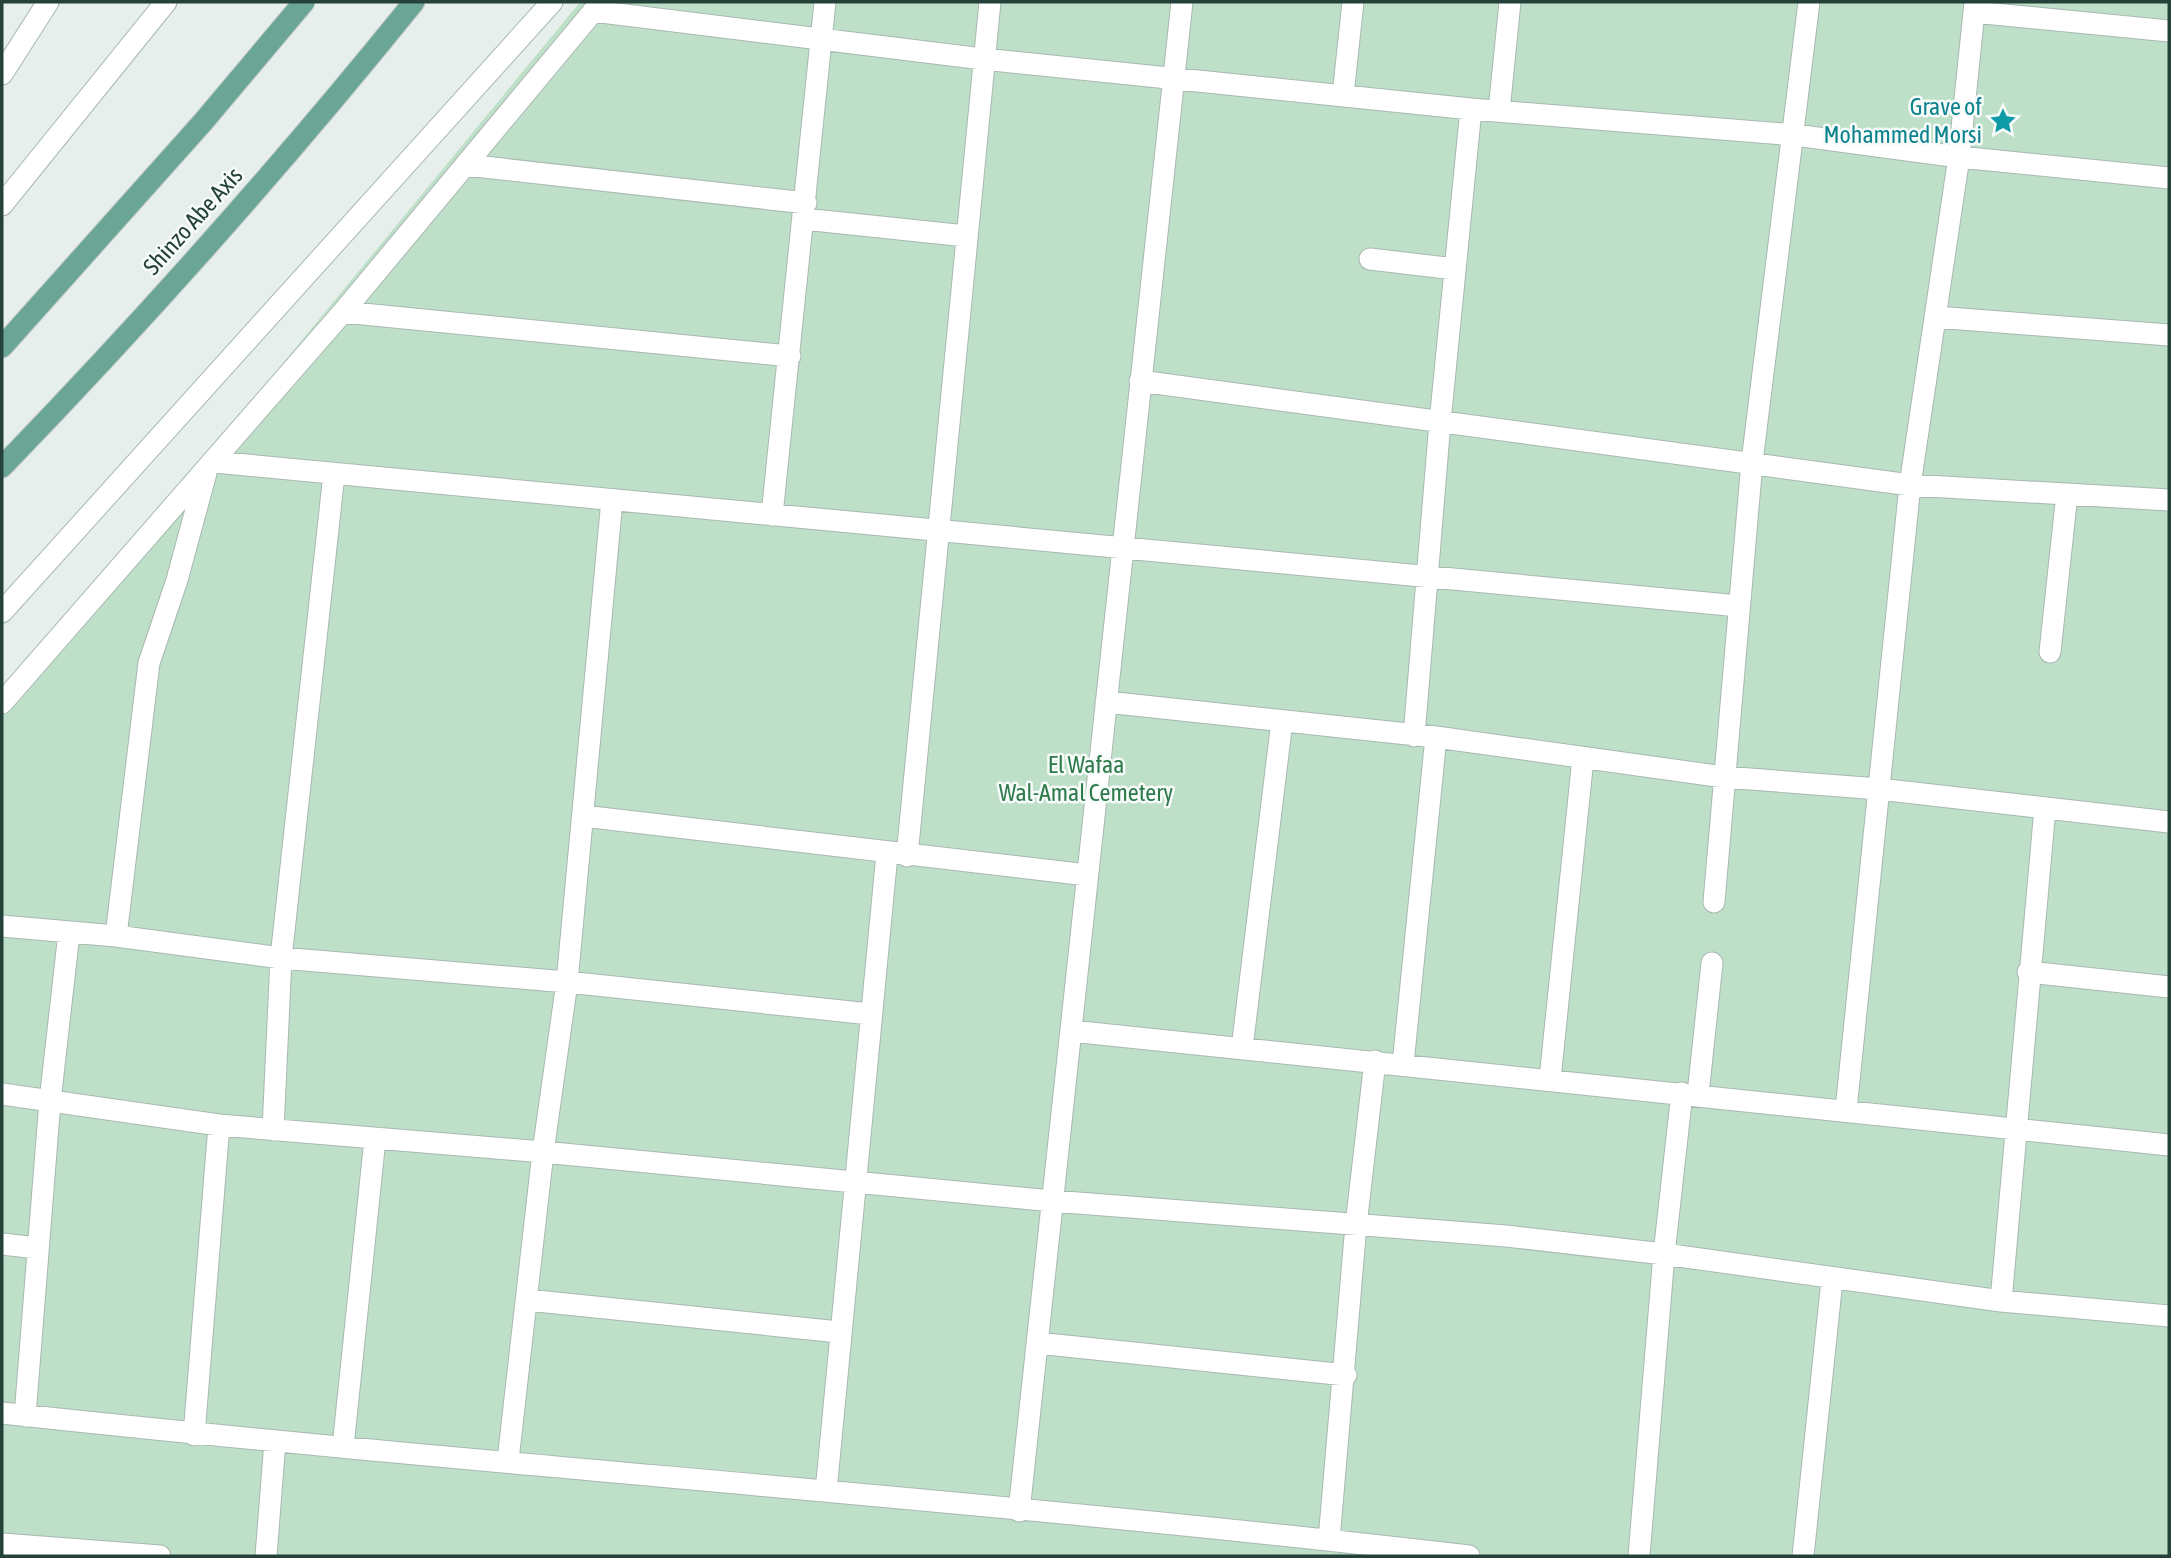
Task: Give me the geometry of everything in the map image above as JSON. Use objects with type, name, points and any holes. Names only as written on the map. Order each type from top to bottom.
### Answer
[{"type":"main road","points":[[2,348],[203,122],[304,2]]},
{"type":"main road","name":"Shinzo Abe Axis","points":[[2,467],[255,192],[414,2]]},
{"type":"street","points":[[2,75],[48,2]]},
{"type":"street","points":[[2,205],[166,2]]},
{"type":"street","points":[[2,612],[552,2]]},
{"type":"street","points":[[772,515],[825,2]]},
{"type":"street","points":[[826,1491],[870,1014],[897,855],[936,531],[990,2]]},
{"type":"street","points":[[1019,1511],[1182,2]]},
{"type":"street","points":[[1343,95],[1353,2]]},
{"type":"street","points":[[1499,111],[1510,2]]},
{"type":"street","points":[[1714,902],[1752,462],[1795,135],[1809,2]]},
{"type":"street","points":[[2,703],[343,313],[597,6],[823,41],[983,59],[1471,109],[1795,135],[1959,157],[2169,178]]},
{"type":"street","points":[[1846,1110],[1910,485],[1959,157],[1974,7],[2169,31]]},
{"type":"street","points":[[1414,736],[1440,422],[1471,109]]},
{"type":"street","points":[[466,165],[805,211],[966,236]]},
{"type":"street","points":[[1370,259],[1455,268]]},
{"type":"street","points":[[343,313],[790,356]]},
{"type":"street","points":[[1935,317],[2169,335]]},
{"type":"street","points":[[1140,382],[1910,485],[2169,500]]},
{"type":"street","points":[[210,467],[334,474],[1739,606]]},
{"type":"street","points":[[116,936],[149,663],[210,467]]},
{"type":"street","points":[[273,1130],[281,958],[334,474]]},
{"type":"street","points":[[2050,652],[2067,494]]},
{"type":"street","points":[[508,1460],[543,1152],[567,982],[612,500]]},
{"type":"street","points":[[1106,702],[1436,737],[1724,777],[1879,789],[2169,822]]},
{"type":"street","points":[[1242,1048],[1282,721]]},
{"type":"street","points":[[1403,1064],[1436,737]]},
{"type":"street","points":[[1550,1079],[1583,758]]},
{"type":"street","points":[[2001,1301],[2014,1128],[2045,808]]},
{"type":"street","points":[[583,816],[897,855],[1087,875]]},
{"type":"street","points":[[2,926],[116,936],[281,958],[567,982],[870,1014]]},
{"type":"street","points":[[24,1416],[50,1101],[69,933]]},
{"type":"street","points":[[1639,1556],[1664,1254],[1712,963]]},
{"type":"street","points":[[2028,972],[2169,986]]},
{"type":"street","points":[[1071,1031],[1690,1093],[2169,1145]]},
{"type":"street","points":[[1329,1540],[1346,1375],[1356,1225],[1375,1061]]},
{"type":"street","points":[[2,1094],[219,1125],[543,1152],[1052,1201],[1506,1236],[1664,1254],[1832,1280],[2001,1301],[2169,1316]]},
{"type":"street","points":[[194,1435],[219,1125]]},
{"type":"street","points":[[343,1447],[375,1139]]},
{"type":"street","points":[[2,1244],[37,1248]]},
{"type":"street","points":[[1803,1556],[1832,1280]]},
{"type":"street","points":[[527,1300],[839,1332]]},
{"type":"street","points":[[1037,1343],[1346,1375]]},
{"type":"street","points":[[2,1413],[194,1435],[508,1460],[826,1491],[1019,1511],[1301,1546],[1329,1540],[1469,1556]]},
{"type":"street","points":[[266,1556],[275,1441]]},
{"type":"street","points":[[2,1545],[160,1556]]},
{"type":"green space","name":"El Wafaa Wal-Amal Cemetery","points":[[580,2],[2169,2],[2169,1556],[2,1556],[2,705]]},
{"type":"place","name":"Grave of Mohammed Morsi","points":[[2003,121]]}]
